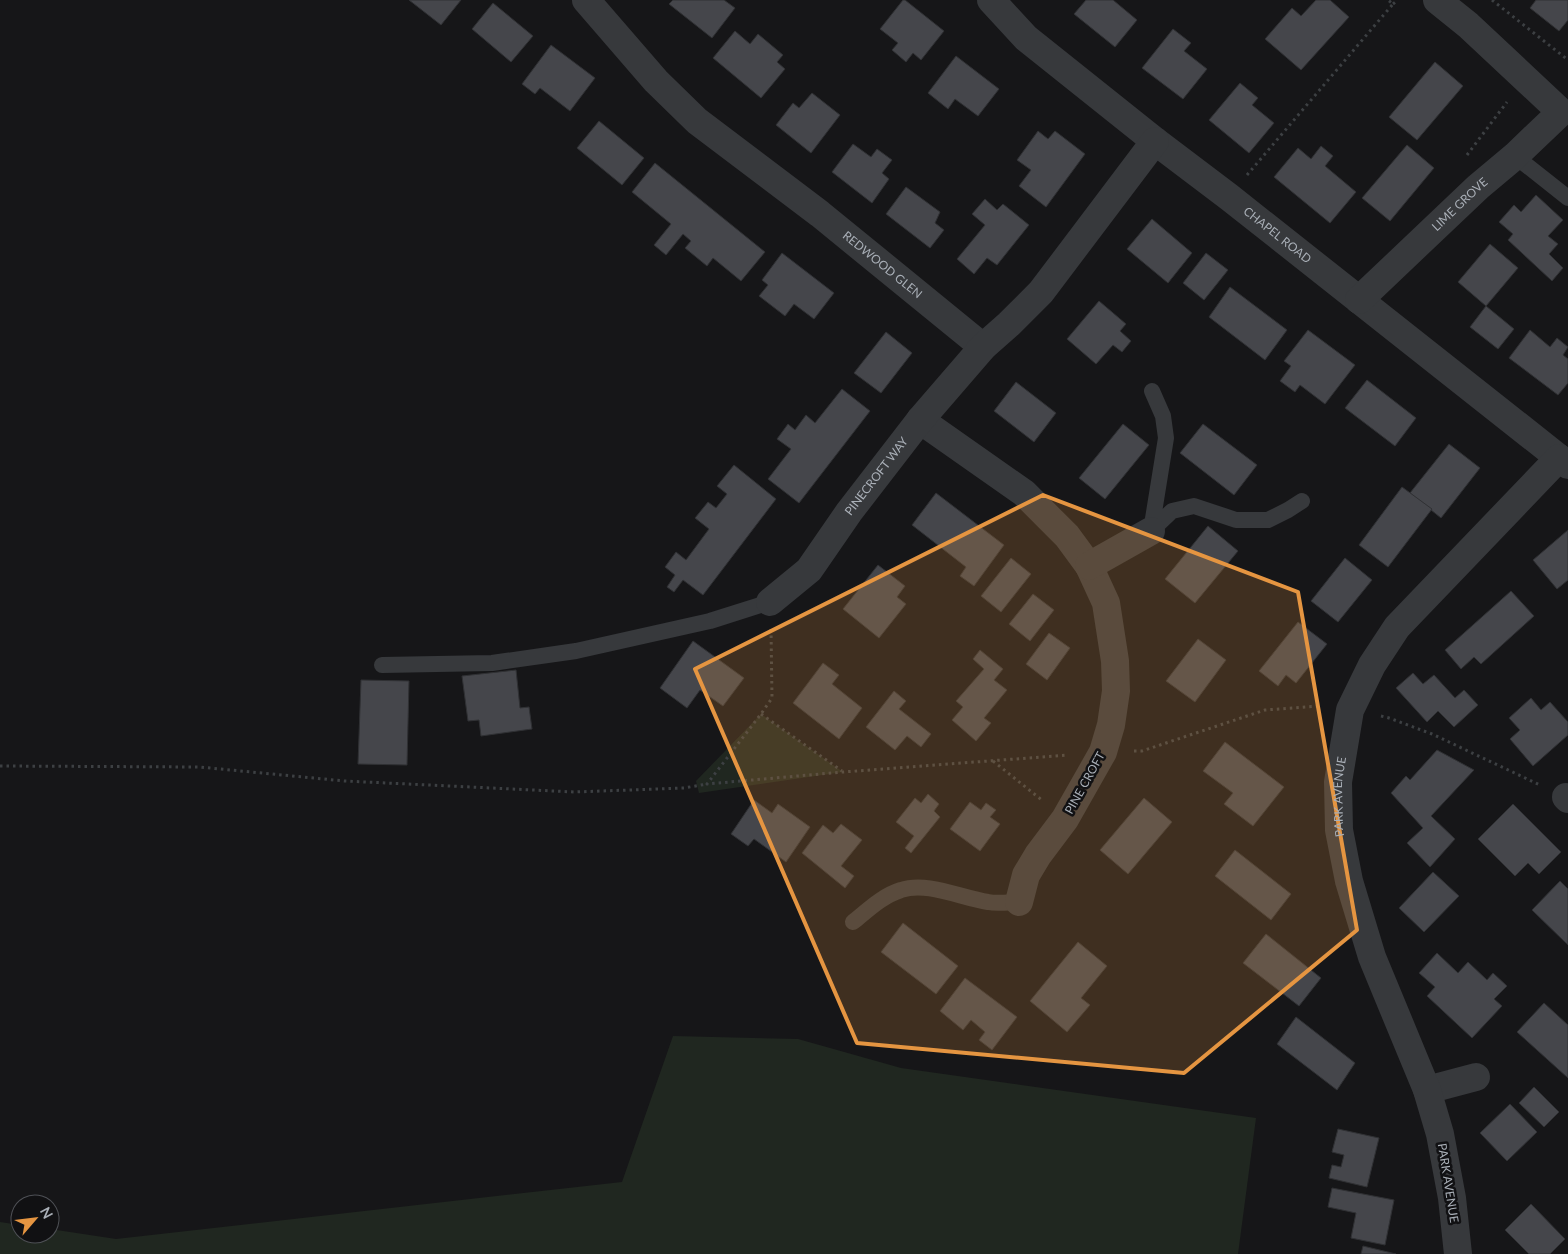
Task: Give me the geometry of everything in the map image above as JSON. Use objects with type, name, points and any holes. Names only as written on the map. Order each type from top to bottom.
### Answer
[{"type":"street","name":"CHAPEL ROAD","points":[[991,0],[1026,38],[1563,462]]},
{"type":"street","name":"LIME GROVE","points":[[1360,300],[1478,186],[1515,156],[1565,109],[1437,0]]},
{"type":"street","name":"REDWOOD GLEN","points":[[591,2],[656,81],[698,121],[820,214],[983,347]]},
{"type":"street","points":[[983,347],[1041,292],[1155,141]]},
{"type":"street","name":"PINECROFT WAY","points":[[770,602],[809,570],[849,512],[920,420],[983,347]]},
{"type":"street","name":"PINE CROFT","points":[[920,420],[1024,493],[1067,536],[1089,566],[1106,603],[1116,661],[1116,692],[1112,725],[1103,752],[1065,819],[1038,855],[1026,875],[1019,902]]},
{"type":"street","name":"PARK AVENUE","points":[[1458,1254],[1452,1198],[1440,1134],[1427,1090],[1372,957],[1349,881],[1339,830],[1338,782],[1350,710],[1372,665],[1397,627],[1563,462]]},
{"type":"street","points":[[1089,566],[1150,531]]},
{"type":"street","points":[[1427,1090],[1476,1077]]},
{"type":"lane","points":[[1515,156],[1568,198]]},
{"type":"lane","points":[[1150,531],[1166,438],[1163,416],[1152,391]]},
{"type":"lane","points":[[1150,531],[1172,511],[1194,506],[1236,520],[1268,520],[1302,501]]},
{"type":"lane","points":[[382,665],[492,663],[576,651],[710,621],[770,602]]},
{"type":"lane","points":[[853,922],[882,899],[901,890],[916,887],[930,888],[990,903],[1019,902]]},
{"type":"path","points":[[1388,0],[1393,4]]},
{"type":"path","points":[[1229,197],[1398,0]]},
{"type":"path","points":[[1492,0],[1568,60]]},
{"type":"path","points":[[770,602],[772,698],[761,714],[843,772]]},
{"type":"path","points":[[993,760],[1065,819]]},
{"type":"path","points":[[0,766],[198,767],[346,781],[574,792],[684,788],[707,784]]},
{"type":"highlighted area","points":[[1043,495],[1298,592],[1357,930],[1184,1073],[857,1043],[695,669]]},
{"type":"shaded area","points":[[761,714],[843,772],[699,793],[696,781]]},
{"type":"shaded area","points":[[673,1036],[798,1039],[901,1068],[1256,1118],[1238,1254],[0,1254],[0,1222],[10,1224],[10,1244],[60,1244],[60,1231],[116,1239],[622,1182]]},
{"type":"building","points":[[409,0],[461,0],[441,25]]},
{"type":"building","points":[[673,0],[724,0],[735,8],[712,38],[669,4]]},
{"type":"building","points":[[903,0],[944,31],[921,60],[913,53],[906,62],[892,50],[898,43],[880,29]]},
{"type":"building","points":[[1086,0],[1113,0],[1137,20],[1115,47],[1074,14]]},
{"type":"building","points":[[1316,0],[1330,0],[1349,17],[1301,70],[1265,39],[1292,8],[1301,16]]},
{"type":"building","points":[[1536,0],[1568,0],[1568,20],[1559,31],[1530,8]]},
{"type":"building","points":[[493,3],[533,36],[511,62],[472,29]]},
{"type":"building","points":[[1173,29],[1191,43],[1184,51],[1207,69],[1183,99],[1142,68]]},
{"type":"building","points":[[735,31],[750,44],[758,34],[783,55],[777,62],[785,69],[761,98],[713,58]]},
{"type":"building","points":[[551,45],[595,78],[570,111],[540,88],[535,94],[522,84]]},
{"type":"building","points":[[956,56],[999,89],[978,116],[955,99],[948,109],[928,93]]},
{"type":"building","points":[[1435,62],[1463,86],[1417,140],[1389,117]]},
{"type":"building","points":[[1240,83],[1258,98],[1252,105],[1274,123],[1249,153],[1209,120]]},
{"type":"building","points":[[812,93],[840,115],[811,153],[776,125],[793,103],[799,108]]},
{"type":"building","points":[[599,121],[644,158],[622,185],[577,148]]},
{"type":"building","points":[[1038,131],[1048,139],[1055,131],[1085,154],[1046,207],[1019,186],[1031,170],[1017,160]]},
{"type":"building","points":[[853,144],[871,157],[877,149],[892,160],[882,173],[889,179],[872,203],[832,172]]},
{"type":"building","points":[[1407,145],[1434,168],[1390,221],[1362,198]]},
{"type":"building","points":[[1321,146],[1333,156],[1325,166],[1356,192],[1330,223],[1274,177],[1298,148],[1311,159]]},
{"type":"building","points":[[655,163],[765,252],[741,281],[713,258],[707,266],[685,248],[691,241],[683,234],[666,255],[654,245],[671,224],[632,192]]},
{"type":"building","points":[[906,187],[940,212],[935,223],[944,230],[930,248],[886,214]]},
{"type":"building","points":[[1536,195],[1563,220],[1548,236],[1558,244],[1549,254],[1563,268],[1552,281],[1508,240],[1513,234],[1499,222],[1514,205],[1521,212]]},
{"type":"building","points":[[985,199],[997,210],[1003,204],[1029,225],[997,265],[987,258],[974,274],[957,259],[985,225],[972,214]]},
{"type":"building","points":[[1152,219],[1192,253],[1168,283],[1127,249]]},
{"type":"building","points":[[1490,244],[1518,268],[1486,306],[1458,282]]},
{"type":"building","points":[[782,253],[834,293],[814,319],[794,304],[785,316],[759,296],[768,285],[762,280]]},
{"type":"building","points":[[1206,253],[1228,270],[1204,300],[1183,283]]},
{"type":"building","points":[[1230,287],[1287,330],[1265,360],[1209,317]]},
{"type":"building","points":[[1099,301],[1126,324],[1120,331],[1131,341],[1122,352],[1113,345],[1096,364],[1067,339]]},
{"type":"building","points":[[1486,306],[1514,329],[1498,349],[1470,327]]},
{"type":"building","points":[[1308,330],[1355,365],[1325,404],[1300,385],[1295,392],[1280,381],[1291,366],[1284,361]]},
{"type":"building","points":[[1530,330],[1550,347],[1557,338],[1568,347],[1563,355],[1568,359],[1568,383],[1558,395],[1509,358]]},
{"type":"building","points":[[886,332],[912,353],[881,393],[854,373]]},
{"type":"building","points":[[1367,380],[1416,418],[1395,446],[1345,408]]},
{"type":"building","points":[[1016,382],[1056,413],[1034,442],[994,411]]},
{"type":"building","points":[[842,389],[870,411],[799,503],[768,479],[791,449],[777,439],[788,424],[795,430],[806,415],[815,423]]},
{"type":"building","points":[[1123,424],[1149,445],[1105,499],[1079,478]]},
{"type":"building","points":[[1203,424],[1257,465],[1234,495],[1180,453]]},
{"type":"building","points":[[1449,444],[1480,468],[1441,518],[1410,493]]},
{"type":"building","points":[[734,465],[776,499],[703,595],[683,580],[674,592],[667,587],[675,575],[665,567],[676,552],[686,560],[709,529],[695,518],[708,502],[716,508],[727,494],[717,486]]},
{"type":"building","points":[[1402,487],[1432,509],[1388,567],[1359,545]]},
{"type":"building","points":[[936,493],[1004,545],[974,586],[960,576],[966,567],[912,525]]},
{"type":"building","points":[[1208,526],[1238,551],[1195,603],[1165,579]]},
{"type":"building","points":[[1568,530],[1568,580],[1557,589],[1533,560]]},
{"type":"building","points":[[1011,558],[1031,574],[1001,612],[981,596]]},
{"type":"building","points":[[1345,558],[1372,580],[1338,622],[1311,601]]},
{"type":"building","points":[[878,565],[905,586],[897,597],[906,604],[879,638],[843,609]]},
{"type":"building","points":[[1511,591],[1534,616],[1481,664],[1474,657],[1461,669],[1445,650]]},
{"type":"building","points":[[1033,594],[1054,610],[1030,641],[1009,624]]},
{"type":"building","points":[[1298,622],[1327,644],[1296,683],[1286,675],[1278,686],[1259,671]]},
{"type":"building","points":[[1049,633],[1070,648],[1047,680],[1026,664]]},
{"type":"building","points":[[1198,639],[1226,660],[1195,702],[1166,681]]},
{"type":"building","points":[[693,641],[744,678],[723,706],[700,690],[687,708],[660,688]]},
{"type":"building","points":[[980,650],[1003,669],[994,680],[1007,690],[984,718],[991,723],[976,741],[952,720],[963,707],[956,701],[984,669],[973,659]]},
{"type":"building","points":[[823,663],[839,675],[832,684],[862,708],[839,739],[793,703]]},
{"type":"building","points":[[516,670],[520,708],[529,707],[532,729],[481,736],[479,720],[468,721],[462,676]]},
{"type":"building","points":[[1413,673],[1423,684],[1434,675],[1455,698],[1464,690],[1478,705],[1454,727],[1438,711],[1427,722],[1396,688]]},
{"type":"building","points":[[361,680],[409,681],[407,765],[358,764]]},
{"type":"building","points":[[894,691],[906,701],[899,709],[931,734],[921,747],[907,736],[895,750],[866,727]]},
{"type":"building","points":[[1531,698],[1541,710],[1550,702],[1568,722],[1568,735],[1533,766],[1510,739],[1520,730],[1509,718]]},
{"type":"building","points":[[1225,742],[1284,787],[1253,826],[1224,804],[1233,793],[1203,771]]},
{"type":"building","points":[[1437,750],[1474,770],[1431,816],[1455,839],[1430,867],[1407,843],[1423,828],[1391,793],[1406,776],[1410,780]]},
{"type":"building","points":[[928,794],[939,804],[934,811],[940,817],[911,853],[905,848],[914,836],[896,822],[915,798],[921,803]]},
{"type":"building","points":[[1144,798],[1172,822],[1128,874],[1100,850]]},
{"type":"building","points":[[754,800],[772,813],[778,804],[810,827],[786,862],[754,839],[748,846],[731,834]]},
{"type":"building","points":[[970,802],[981,810],[986,803],[996,810],[990,817],[1000,824],[980,851],[950,829]]},
{"type":"building","points":[[1513,804],[1561,852],[1539,874],[1528,863],[1515,876],[1478,839]]},
{"type":"building","points":[[841,824],[862,840],[841,866],[854,876],[845,888],[802,853],[823,825],[833,833]]},
{"type":"building","points":[[1235,850],[1291,894],[1271,920],[1215,876]]},
{"type":"building","points":[[1433,872],[1459,896],[1424,932],[1399,908]]},
{"type":"building","points":[[1560,881],[1568,889],[1568,945],[1532,910]]},
{"type":"building","points":[[903,923],[958,966],[936,994],[881,952]]},
{"type":"building","points":[[1266,934],[1321,978],[1299,1006],[1243,963]]},
{"type":"building","points":[[1078,942],[1107,966],[1081,998],[1090,1005],[1067,1032],[1030,1001]]},
{"type":"building","points":[[1437,953],[1458,973],[1468,962],[1487,980],[1493,973],[1507,986],[1494,999],[1502,1006],[1472,1038],[1427,996],[1435,987],[1419,973]]},
{"type":"building","points":[[965,978],[1017,1017],[992,1050],[979,1040],[985,1032],[971,1020],[963,1030],[940,1011]]},
{"type":"building","points":[[1544,1003],[1568,1025],[1568,1078],[1517,1032]]},
{"type":"building","points":[[1296,1017],[1355,1063],[1337,1090],[1277,1044]]},
{"type":"building","points":[[1534,1087],[1559,1112],[1544,1127],[1519,1103]]},
{"type":"building","points":[[1510,1104],[1537,1132],[1507,1161],[1480,1133]]},
{"type":"building","points":[[1338,1129],[1379,1138],[1367,1187],[1329,1178],[1332,1165],[1341,1167],[1344,1155],[1332,1152]]},
{"type":"building","points":[[1332,1188],[1394,1200],[1385,1245],[1351,1238],[1356,1213],[1328,1207]]},
{"type":"building","points":[[1531,1204],[1565,1239],[1550,1254],[1529,1254],[1505,1230]]},
{"type":"building","points":[[1363,1246],[1396,1254],[1361,1254]]}]
